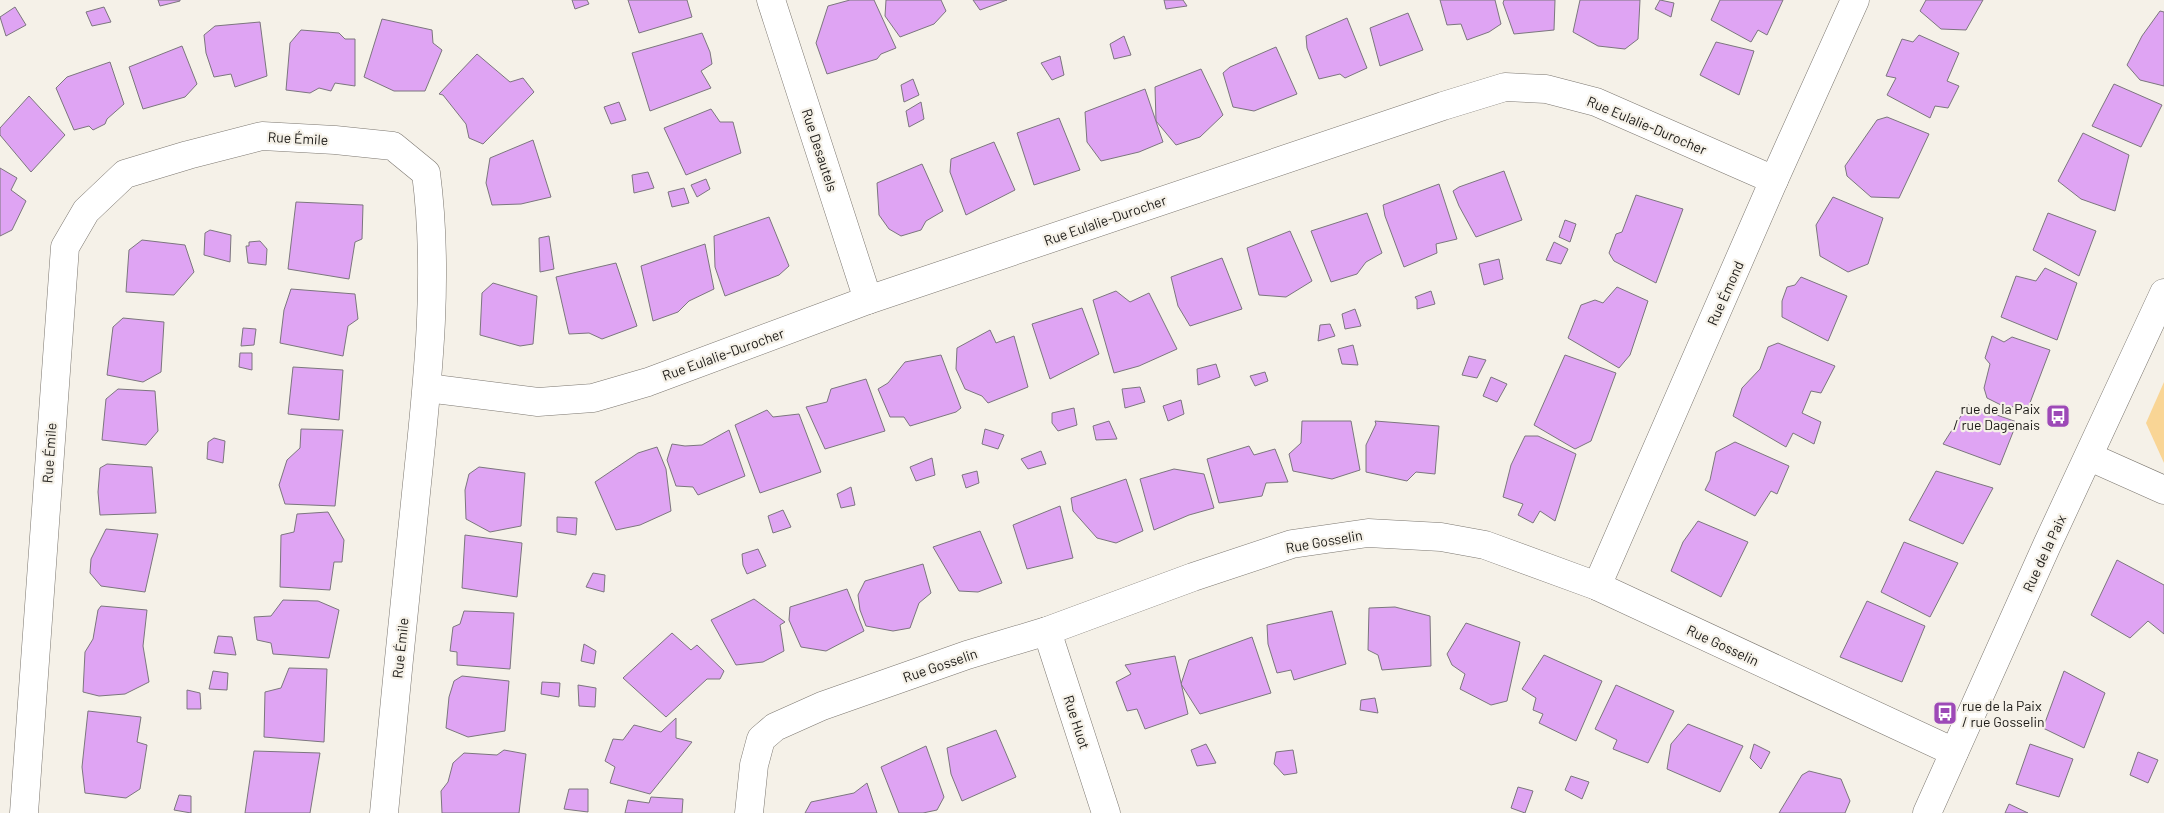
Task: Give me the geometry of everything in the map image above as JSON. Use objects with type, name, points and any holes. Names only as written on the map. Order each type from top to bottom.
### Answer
[{"type":"street","name":"Rue Desautels","points":[[771,0],[868,300]]},
{"type":"street","name":"Rue Émond","points":[[1597,586],[1774,180],[1855,0]]},
{"type":"street","name":"Rue Eulalie-Durocher","points":[[427,388],[538,402],[593,398],[648,382],[868,300],[1424,112],[1505,88],[1546,89],[1596,102],[1774,180]]},
{"type":"street","name":"Rue Émile","points":[[24,813],[65,247],[86,211],[125,174],[262,136],[335,140],[393,146],[426,173],[432,216],[432,273],[427,388],[384,813]]},
{"type":"street","name":"Rue de la Paix","points":[[1927,813],[2047,545],[2090,457],[2164,293]]},
{"type":"street","points":[[2090,457],[2164,490]]},
{"type":"street","name":"Rue Gosselin","points":[[749,813],[754,765],[761,739],[775,727],[822,706],[895,680],[967,655],[1047,631],[1193,577],[1292,544],[1368,533],[1441,537],[1485,545],[1597,586],[1954,752]]},
{"type":"street","name":"Rue Huot","points":[[1047,631],[1106,813]]},
{"type":"shaded area","points":[[2164,382],[2164,463],[2146,423]]},
{"type":"building","points":[[158,0],[180,0],[180,1],[160,6]]},
{"type":"building","points":[[572,0],[587,0],[589,4],[575,9]]},
{"type":"building","points":[[628,0],[687,0],[692,17],[639,33]]},
{"type":"building","points":[[850,0],[874,0],[896,48],[881,54],[877,59],[827,74],[816,43],[828,6]]},
{"type":"building","points":[[886,0],[941,0],[946,11],[934,24],[900,37],[885,16]]},
{"type":"building","points":[[973,0],[1007,0],[980,10]]},
{"type":"building","points":[[1164,0],[1183,0],[1187,6],[1166,9]]},
{"type":"building","points":[[1440,0],[1495,0],[1501,24],[1489,32],[1467,40],[1461,24],[1447,25]]},
{"type":"building","points":[[1504,0],[1555,0],[1554,30],[1514,34],[1503,3]]},
{"type":"building","points":[[1580,0],[1640,0],[1638,39],[1625,49],[1598,46],[1573,32]]},
{"type":"building","points":[[1660,0],[1674,3],[1671,17],[1655,9]]},
{"type":"building","points":[[1720,0],[1783,0],[1767,35],[1758,30],[1751,42],[1711,20]]},
{"type":"building","points":[[1926,0],[1983,0],[1966,30],[1941,29],[1920,11]]},
{"type":"building","points":[[15,7],[26,25],[6,36],[0,17]]},
{"type":"building","points":[[104,7],[111,22],[92,26],[86,12]]},
{"type":"building","points":[[2160,11],[2164,12],[2164,86],[2140,80],[2127,65],[2142,36]]},
{"type":"building","points":[[1408,13],[1423,50],[1380,66],[1370,28]]},
{"type":"building","points":[[1347,18],[1367,68],[1345,78],[1340,74],[1319,79],[1307,48],[1306,36]]},
{"type":"building","points":[[382,19],[432,30],[433,43],[442,50],[425,91],[394,91],[364,77]]},
{"type":"building","points":[[260,22],[267,76],[235,87],[231,74],[214,77],[206,53],[204,35],[215,26]]},
{"type":"building","points":[[301,30],[339,33],[345,39],[355,39],[355,86],[335,83],[331,91],[319,88],[310,93],[286,90],[290,43]]},
{"type":"building","points":[[702,33],[710,52],[712,64],[701,71],[711,88],[650,111],[632,53]]},
{"type":"building","points":[[1919,35],[1959,53],[1947,81],[1959,86],[1948,108],[1935,106],[1930,118],[1887,95],[1896,78],[1886,76],[1902,39],[1913,42]]},
{"type":"building","points":[[1124,36],[1131,55],[1114,59],[1110,44]]},
{"type":"building","points":[[1716,42],[1754,51],[1739,95],[1700,75]]},
{"type":"building","points":[[182,46],[197,84],[185,97],[143,109],[129,67]]},
{"type":"building","points":[[1276,47],[1297,94],[1254,111],[1233,107],[1223,73],[1230,67]]},
{"type":"building","points":[[477,54],[510,82],[523,78],[534,92],[483,144],[469,138],[466,124],[443,95],[439,94]]},
{"type":"building","points":[[1060,56],[1064,75],[1052,80],[1041,63]]},
{"type":"building","points":[[110,62],[124,104],[107,119],[105,124],[93,130],[89,126],[74,130],[56,88],[67,77]]},
{"type":"building","points":[[1201,69],[1223,115],[1200,137],[1176,145],[1156,121],[1155,87]]},
{"type":"building","points":[[913,79],[919,95],[904,102],[901,85]]},
{"type":"building","points":[[2114,84],[2162,105],[2141,147],[2092,126]]},
{"type":"building","points":[[1145,89],[1163,142],[1139,152],[1101,161],[1087,142],[1085,112]]},
{"type":"building","points":[[29,96],[65,135],[31,172],[0,135],[0,128]]},
{"type":"building","points":[[619,102],[626,120],[611,124],[604,107]]},
{"type":"building","points":[[921,102],[924,119],[909,127],[906,111]]},
{"type":"building","points":[[711,109],[720,122],[733,122],[741,153],[686,175],[664,128]]},
{"type":"building","points":[[1887,117],[1929,134],[1899,198],[1871,197],[1847,176],[1845,166],[1877,120]]},
{"type":"building","points":[[1059,118],[1080,170],[1034,185],[1017,133]]},
{"type":"building","points":[[2083,133],[2129,155],[2115,211],[2081,199],[2058,181]]},
{"type":"building","points":[[533,140],[551,197],[521,204],[492,205],[486,183],[490,158]]},
{"type":"building","points":[[994,142],[1015,190],[966,215],[950,172],[951,159]]},
{"type":"building","points":[[922,164],[943,211],[926,221],[921,230],[901,236],[889,229],[879,215],[877,183]]},
{"type":"building","points":[[0,168],[17,178],[11,190],[26,201],[12,230],[0,236]]},
{"type":"building","points":[[1504,171],[1522,220],[1476,237],[1453,191],[1459,187]]},
{"type":"building","points":[[648,172],[654,188],[634,193],[632,175]]},
{"type":"building","points":[[706,179],[710,189],[697,197],[691,185]]},
{"type":"building","points":[[1439,184],[1457,239],[1436,244],[1437,253],[1404,267],[1385,216],[1383,205]]},
{"type":"building","points":[[684,188],[689,203],[672,207],[668,192]]},
{"type":"building","points":[[1636,195],[1683,209],[1656,283],[1614,261],[1609,253],[1616,234],[1622,232]]},
{"type":"building","points":[[1833,197],[1883,218],[1868,264],[1848,272],[1820,256],[1816,225]]},
{"type":"building","points":[[296,202],[363,205],[362,239],[355,242],[349,279],[288,269]]},
{"type":"building","points":[[1367,213],[1382,253],[1366,262],[1357,274],[1331,282],[1311,231]]},
{"type":"building","points":[[2048,213],[2096,231],[2079,276],[2033,250]]},
{"type":"building","points":[[769,217],[789,266],[779,275],[725,296],[715,267],[714,236]]},
{"type":"building","points":[[1565,220],[1576,224],[1570,242],[1559,237]]},
{"type":"building","points":[[210,230],[231,235],[230,262],[204,255],[205,233]]},
{"type":"building","points":[[1290,231],[1312,281],[1286,297],[1259,295],[1247,248]]},
{"type":"building","points":[[549,236],[554,269],[540,272],[539,238]]},
{"type":"building","points":[[142,240],[185,245],[194,272],[174,295],[126,292],[129,250]]},
{"type":"building","points":[[260,241],[267,249],[266,265],[248,263],[246,246],[249,246],[249,242]]},
{"type":"building","points":[[1554,242],[1568,249],[1561,264],[1546,260]]},
{"type":"building","points":[[705,244],[714,289],[689,301],[678,312],[653,321],[641,266]]},
{"type":"building","points":[[1222,258],[1242,309],[1190,326],[1178,306],[1171,277]]},
{"type":"building","points":[[1499,259],[1503,279],[1484,285],[1479,264]]},
{"type":"building","points":[[616,263],[637,326],[602,339],[589,333],[569,334],[556,277]]},
{"type":"building","points":[[2045,268],[2077,283],[2057,340],[2001,317],[2016,276],[2036,281]]},
{"type":"building","points":[[1801,277],[1847,296],[1828,341],[1782,317],[1782,301],[1787,287],[1795,285]]},
{"type":"building","points":[[493,283],[537,296],[533,344],[520,346],[480,335],[482,293]]},
{"type":"building","points":[[1617,287],[1648,301],[1630,355],[1619,368],[1568,338],[1581,305],[1595,300],[1603,303]]},
{"type":"building","points":[[291,289],[355,294],[358,319],[348,326],[343,356],[280,343],[284,310]]},
{"type":"building","points":[[1116,291],[1130,302],[1149,293],[1177,349],[1139,366],[1114,373],[1093,300]]},
{"type":"building","points":[[1431,291],[1435,304],[1417,309],[1415,297]]},
{"type":"building","points":[[1082,308],[1099,354],[1050,379],[1032,324]]},
{"type":"building","points":[[1355,309],[1361,326],[1345,329],[1342,314]]},
{"type":"building","points":[[123,318],[164,322],[161,372],[143,382],[107,375],[113,327]]},
{"type":"building","points":[[1330,324],[1335,336],[1318,341],[1320,325]]},
{"type":"building","points":[[243,328],[256,329],[254,345],[241,346]]},
{"type":"building","points":[[990,330],[996,343],[1014,336],[1028,387],[988,403],[982,396],[965,389],[956,369],[957,348]]},
{"type":"building","points":[[1992,336],[2004,342],[2012,337],[2050,350],[2028,408],[2003,406],[1987,398],[1984,388],[1990,364],[1985,358]]},
{"type":"building","points":[[1778,343],[1835,366],[1821,393],[1811,391],[1802,413],[1821,422],[1814,444],[1793,433],[1786,447],[1733,416],[1742,388],[1760,369],[1768,347]]},
{"type":"building","points":[[1353,345],[1358,365],[1342,364],[1338,349]]},
{"type":"building","points":[[240,353],[252,353],[252,370],[239,367]]},
{"type":"building","points":[[941,355],[961,408],[956,412],[910,426],[904,417],[890,417],[878,389],[888,383],[905,362]]},
{"type":"building","points":[[1565,355],[1616,373],[1591,441],[1575,449],[1534,425]]},
{"type":"building","points":[[1469,356],[1486,360],[1477,378],[1462,375]]},
{"type":"building","points":[[1216,364],[1220,377],[1198,385],[1197,369]]},
{"type":"building","points":[[293,367],[343,370],[339,420],[288,414]]},
{"type":"building","points":[[1265,372],[1268,381],[1255,386],[1250,376]]},
{"type":"building","points":[[1491,377],[1507,384],[1497,402],[1483,396]]},
{"type":"building","points":[[866,379],[885,431],[825,449],[806,407],[827,402],[831,389]]},
{"type":"building","points":[[1140,387],[1145,402],[1125,408],[1122,389]]},
{"type":"building","points":[[118,389],[155,391],[158,431],[146,445],[102,440],[106,399]]},
{"type":"building","points":[[1181,400],[1184,414],[1168,421],[1163,406]]},
{"type":"building","points":[[1968,405],[2017,422],[2000,465],[1943,444]]},
{"type":"building","points":[[1074,408],[1077,425],[1058,431],[1052,423],[1052,413]]},
{"type":"building","points":[[767,410],[773,417],[799,414],[821,472],[760,493],[735,425]]},
{"type":"building","points":[[1109,421],[1117,439],[1096,440],[1093,426]]},
{"type":"building","points":[[1302,421],[1351,421],[1360,470],[1332,479],[1293,471],[1289,454],[1301,443]]},
{"type":"building","points":[[1375,421],[1439,426],[1435,474],[1416,472],[1407,481],[1366,472],[1366,445],[1376,424]]},
{"type":"building","points":[[301,429],[343,430],[335,506],[285,504],[279,485],[287,460],[300,448]]},
{"type":"building","points":[[985,429],[1004,435],[998,449],[982,444]]},
{"type":"building","points":[[729,430],[745,476],[698,495],[693,487],[676,486],[667,460],[672,444],[685,446],[702,445]]},
{"type":"building","points":[[1525,436],[1538,436],[1576,454],[1555,521],[1540,511],[1533,523],[1518,515],[1523,504],[1503,497],[1511,465]]},
{"type":"building","points":[[214,438],[225,441],[223,463],[207,459],[208,442]]},
{"type":"building","points":[[1735,442],[1789,466],[1777,494],[1771,491],[1755,516],[1705,490],[1710,480],[1716,452]]},
{"type":"building","points":[[1249,446],[1254,455],[1275,449],[1288,482],[1266,483],[1262,496],[1219,503],[1207,459]]},
{"type":"building","points":[[657,447],[666,469],[671,511],[640,525],[616,530],[595,482],[638,453]]},
{"type":"building","points":[[1041,451],[1046,464],[1028,469],[1021,459]]},
{"type":"building","points":[[932,458],[935,475],[916,481],[910,467]]},
{"type":"building","points":[[107,464],[152,467],[156,513],[100,515],[98,492],[100,468]]},
{"type":"building","points":[[479,467],[525,473],[521,526],[490,532],[466,519],[465,490],[469,474]]},
{"type":"building","points":[[1174,469],[1204,474],[1214,508],[1189,515],[1154,530],[1140,479]]},
{"type":"building","points":[[977,471],[979,483],[966,488],[962,475]]},
{"type":"building","points":[[1936,471],[1993,488],[1963,544],[1909,520]]},
{"type":"building","points":[[1126,479],[1143,531],[1116,543],[1097,538],[1073,511],[1071,498]]},
{"type":"building","points":[[851,487],[855,505],[841,508],[837,494]]},
{"type":"building","points":[[1060,506],[1073,558],[1027,569],[1013,525]]},
{"type":"building","points":[[783,510],[791,527],[773,533],[768,516]]},
{"type":"building","points":[[328,512],[344,540],[342,562],[334,562],[330,590],[280,587],[281,535],[294,532],[297,514]]},
{"type":"building","points":[[557,517],[577,518],[576,535],[557,532]]},
{"type":"building","points":[[1698,521],[1748,542],[1721,597],[1671,571],[1683,542]]},
{"type":"building","points":[[106,529],[158,534],[145,592],[101,586],[90,573],[91,559]]},
{"type":"building","points":[[980,531],[1002,583],[978,592],[959,591],[933,547]]},
{"type":"building","points":[[465,535],[522,543],[517,597],[462,588]]},
{"type":"building","points":[[1904,542],[1958,563],[1930,617],[1881,592]]},
{"type":"building","points":[[758,549],[766,566],[747,574],[743,565],[742,554]]},
{"type":"building","points":[[2117,560],[2164,585],[2164,634],[2148,621],[2130,638],[2091,615]]},
{"type":"building","points":[[923,564],[931,593],[919,603],[910,628],[893,631],[866,626],[860,610],[858,595],[865,581]]},
{"type":"building","points":[[593,573],[605,575],[604,592],[586,587]]},
{"type":"building","points":[[847,589],[864,631],[826,651],[801,647],[789,620],[790,607]]},
{"type":"building","points":[[754,599],[785,622],[780,625],[784,651],[763,662],[736,665],[711,620]]},
{"type":"building","points":[[283,600],[318,601],[339,610],[329,658],[273,654],[271,643],[257,640],[254,617],[271,616]]},
{"type":"building","points":[[1867,601],[1925,626],[1902,682],[1840,657]]},
{"type":"building","points":[[101,606],[147,610],[143,646],[149,682],[125,694],[99,696],[83,692],[85,652],[93,639],[98,610]]},
{"type":"building","points":[[1395,607],[1430,616],[1431,666],[1382,670],[1378,655],[1368,650],[1369,608]]},
{"type":"building","points":[[464,611],[514,613],[510,669],[457,665],[457,652],[450,651],[453,627],[460,624]]},
{"type":"building","points":[[1332,611],[1346,664],[1294,680],[1291,670],[1277,673],[1268,644],[1267,625]]},
{"type":"building","points":[[1466,623],[1520,642],[1507,701],[1491,705],[1460,689],[1465,674],[1452,665],[1447,654]]},
{"type":"building","points":[[672,633],[691,650],[697,645],[724,671],[720,679],[707,679],[666,717],[623,678]]},
{"type":"building","points":[[218,636],[232,637],[236,655],[214,653]]},
{"type":"building","points":[[1252,637],[1271,693],[1200,714],[1181,684],[1189,660]]},
{"type":"building","points":[[584,644],[596,651],[594,664],[581,661]]},
{"type":"building","points":[[1544,655],[1602,681],[1576,741],[1539,723],[1543,714],[1533,710],[1536,698],[1522,689]]},
{"type":"building","points":[[1175,656],[1188,714],[1145,729],[1137,709],[1127,711],[1116,682],[1131,674],[1125,665]]},
{"type":"building","points":[[289,668],[327,669],[324,742],[264,737],[265,692],[281,688]]},
{"type":"building","points":[[213,671],[228,673],[227,690],[209,689]]},
{"type":"building","points":[[2064,671],[2105,693],[2084,748],[2043,728]]},
{"type":"building","points":[[462,676],[509,681],[505,731],[468,737],[446,728],[449,697],[454,681]]},
{"type":"building","points":[[542,682],[560,683],[559,697],[541,694]]},
{"type":"building","points":[[578,685],[596,688],[595,707],[579,706]]},
{"type":"building","points":[[1616,685],[1674,711],[1648,763],[1613,749],[1617,740],[1595,729]]},
{"type":"building","points":[[187,690],[200,693],[201,709],[187,709]]},
{"type":"building","points":[[1375,698],[1378,713],[1360,710],[1361,700]]},
{"type":"building","points":[[88,711],[141,717],[137,742],[147,745],[140,789],[126,798],[85,793],[82,767]]},
{"type":"building","points":[[676,718],[676,738],[692,742],[650,794],[610,783],[615,767],[605,761],[613,739],[623,740],[634,725],[661,732]]},
{"type":"building","points":[[1688,724],[1743,746],[1720,792],[1667,769],[1671,744]]},
{"type":"building","points":[[996,730],[1016,777],[962,801],[951,774],[947,748]]},
{"type":"building","points":[[1206,744],[1216,763],[1197,766],[1191,750]]},
{"type":"building","points":[[1754,744],[1770,752],[1761,769],[1750,758]]},
{"type":"building","points":[[2030,744],[2073,759],[2059,797],[2016,784]]},
{"type":"building","points":[[926,746],[944,797],[937,810],[923,813],[899,813],[881,767]]},
{"type":"building","points":[[504,750],[526,754],[519,813],[442,813],[441,791],[448,782],[453,763],[464,753],[497,755]]},
{"type":"building","points":[[1293,750],[1297,773],[1284,775],[1274,764],[1276,752]]},
{"type":"building","points":[[254,751],[320,753],[310,813],[245,813]]},
{"type":"building","points":[[2138,752],[2158,760],[2148,783],[2130,775]]},
{"type":"building","points":[[1809,771],[1841,779],[1850,801],[1845,813],[1779,813],[1802,775]]},
{"type":"building","points":[[1571,776],[1589,782],[1582,799],[1565,790]]},
{"type":"building","points":[[867,783],[877,813],[805,813],[811,802],[854,793]]},
{"type":"building","points":[[1518,787],[1533,791],[1525,813],[1511,808]]},
{"type":"building","points":[[569,789],[588,789],[588,812],[564,809]]},
{"type":"building","points":[[179,795],[191,796],[191,813],[174,810]]},
{"type":"building","points":[[651,797],[683,799],[682,813],[625,813],[628,800],[649,803]]},
{"type":"building","points":[[2009,804],[2028,813],[2005,813]]},
{"type":"place","name":"rue de la Paix / rue Dagenais","points":[[2058,416]]},
{"type":"place","name":"rue de la Paix / rue Gosselin","points":[[1945,713]]}]
